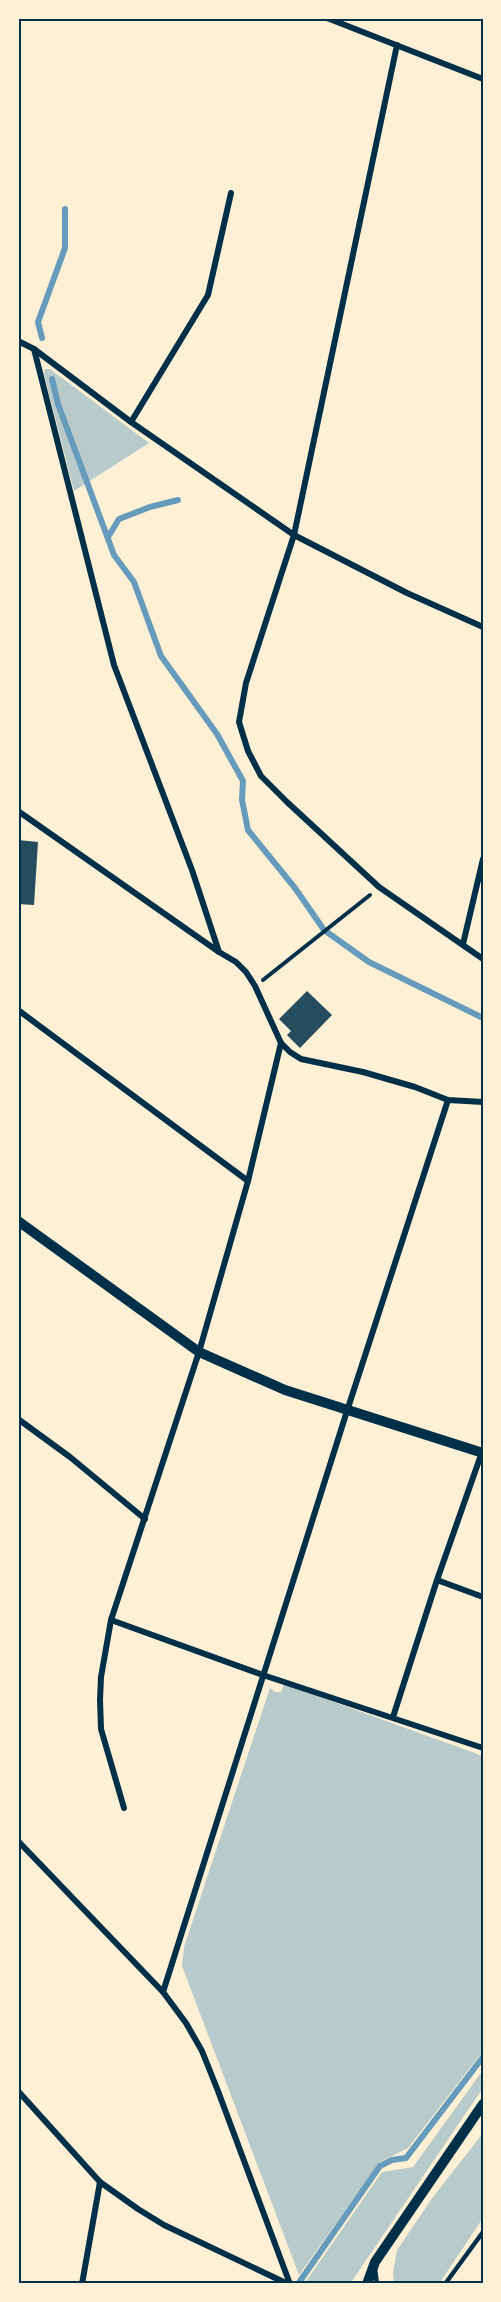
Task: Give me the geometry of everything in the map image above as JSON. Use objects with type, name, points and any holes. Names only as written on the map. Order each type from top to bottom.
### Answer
[{"type":"street","points":[[327,18],[483,79]]},
{"type":"street","points":[[396,45],[294,535],[246,682],[239,722],[248,751],[261,776],[287,802],[379,888],[483,959]]},
{"type":"street","points":[[131,422],[208,295],[231,193]]},
{"type":"street","points":[[18,341],[34,349],[131,422],[294,535],[483,627]]},
{"type":"street","points":[[34,349],[114,665],[192,870],[219,952]]},
{"type":"street","points":[[18,811],[236,962],[255,986],[282,1043],[290,1053],[301,1059],[363,1072],[415,1087],[448,1100],[483,1102]]},
{"type":"street","points":[[463,944],[483,859]]},
{"type":"street","points":[[18,1010],[248,1181]]},
{"type":"street","points":[[124,1808],[101,1729],[101,1677],[111,1620],[199,1352],[248,1181],[282,1043]]},
{"type":"street","points":[[163,1992],[448,1100]]},
{"type":"street","points":[[18,1221],[199,1352],[285,1390],[483,1452],[437,1580],[393,1717]]},
{"type":"street","points":[[18,1419],[70,1457],[145,1518]]},
{"type":"street","points":[[437,1580],[483,1597]]},
{"type":"street","points":[[111,1620],[263,1675],[483,1748]]},
{"type":"street","points":[[18,1841],[163,1992],[186,2023],[202,2051],[289,2284]]},
{"type":"street","points":[[18,2091],[100,2182],[164,2225],[289,2284]]},
{"type":"street","points":[[367,2284],[375,2262],[483,2104]]},
{"type":"street","points":[[82,2284],[100,2182]]},
{"type":"lane","points":[[446,2284],[483,2232]]},
{"type":"lane","points":[[375,2262],[377,2284]]},
{"type":"path","points":[[255,986],[379,888]]},
{"type":"shaded area","points":[[45,369],[50,369],[149,443],[74,491],[44,374]]},
{"type":"shaded area","points":[[284,1684],[483,1756],[483,2051],[408,2148],[380,2162],[299,2275],[182,1966],[184,1947],[270,1688],[275,1692],[281,1692]]},
{"type":"shaded area","points":[[483,2070],[483,2088],[350,2284],[304,2284],[382,2172],[413,2167]]},
{"type":"shaded area","points":[[483,2133],[483,2218],[439,2284],[394,2284],[393,2272],[397,2250],[433,2197]]},
{"type":"building","points":[[18,840],[38,842],[34,905],[18,904]]},
{"type":"building","points":[[307,991],[332,1015],[300,1048],[287,1035],[291,1031],[279,1019]]},
{"type":"waterway","points":[[42,338],[38,322],[65,248],[65,209]]},
{"type":"waterway","points":[[52,379],[58,404],[114,555],[134,582],[161,656],[217,734],[243,781],[242,800],[248,830],[295,888],[324,930],[369,962],[483,1018]]},
{"type":"waterway","points":[[108,537],[119,519],[150,507],[178,500]]},
{"type":"waterway","points":[[298,2284],[380,2166],[392,2160],[406,2158],[483,2057]]}]
